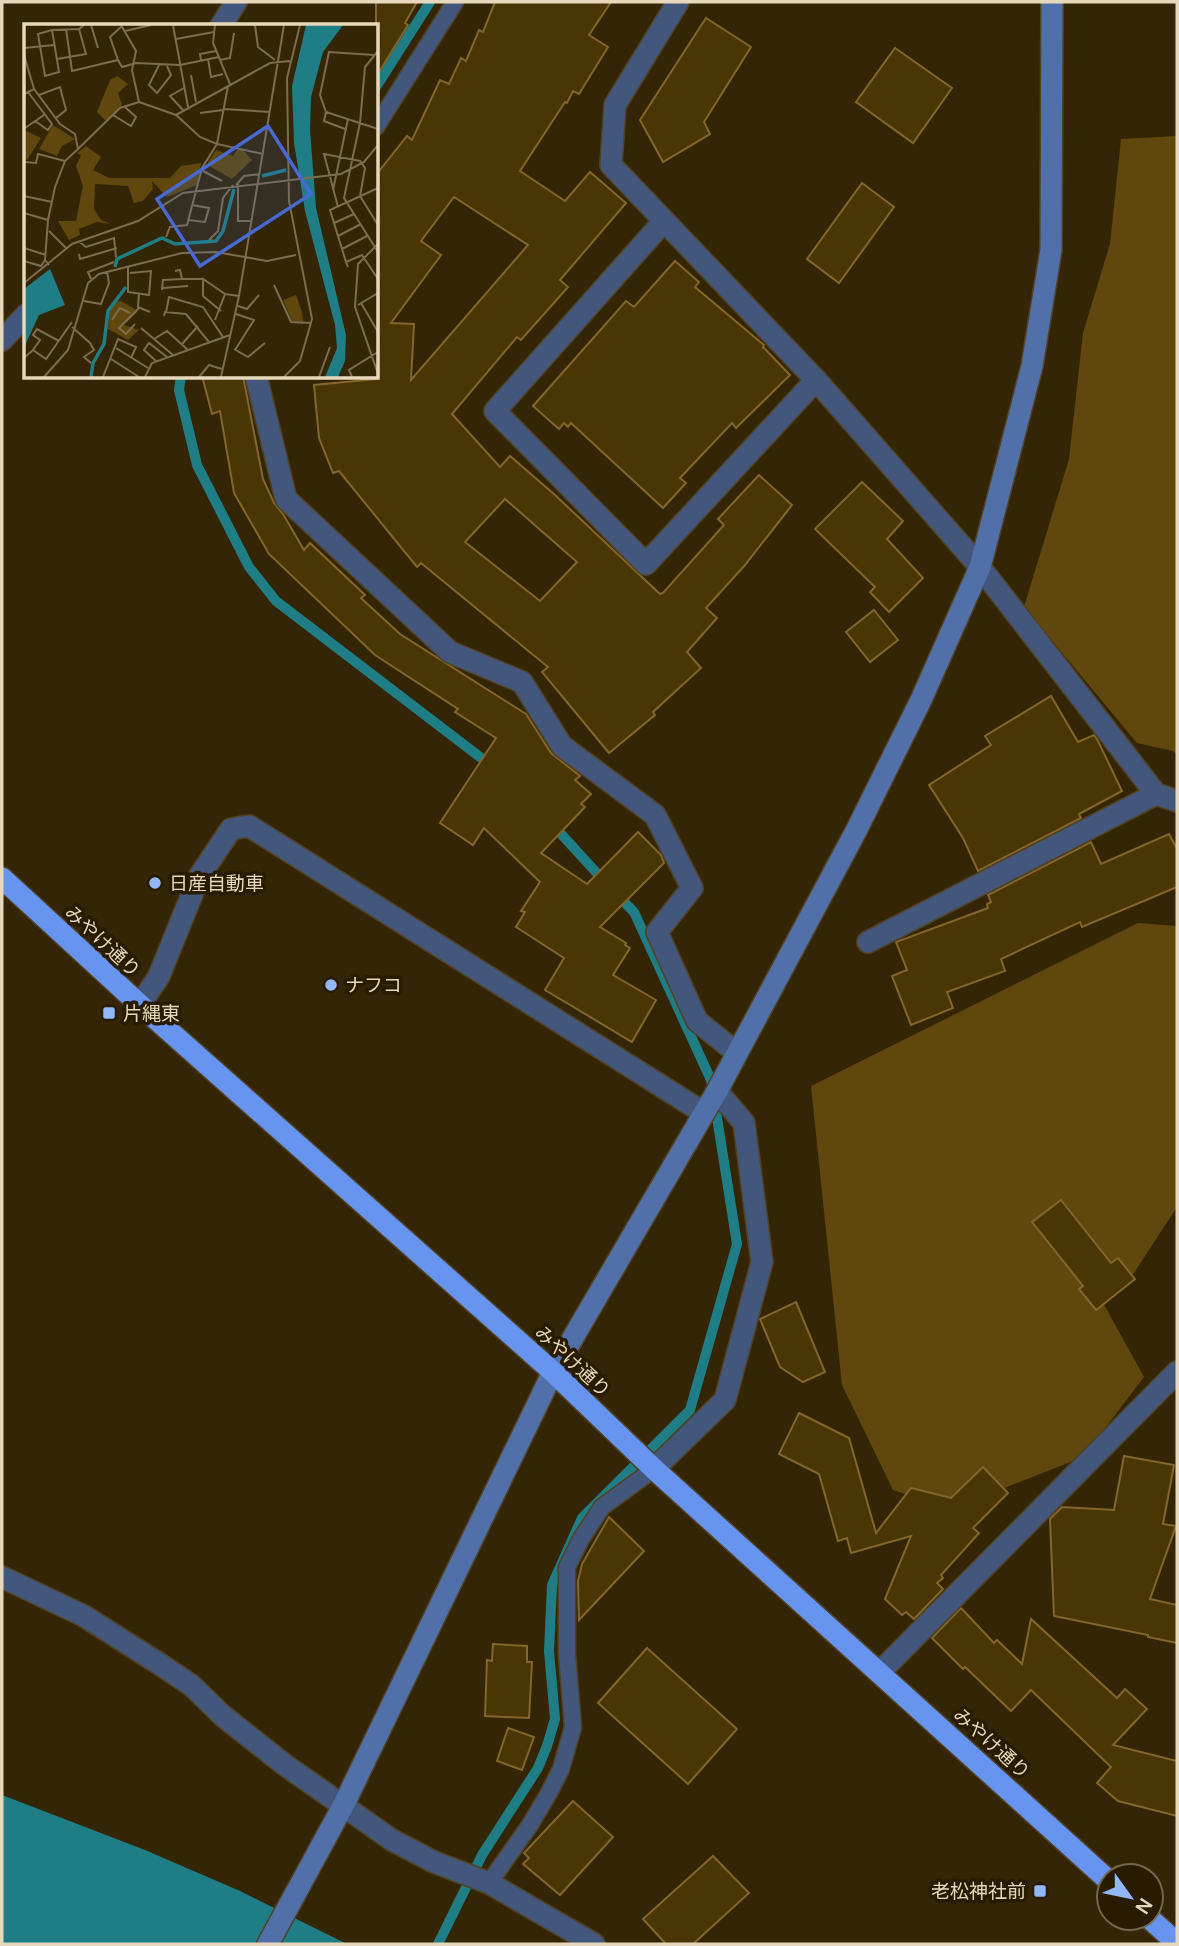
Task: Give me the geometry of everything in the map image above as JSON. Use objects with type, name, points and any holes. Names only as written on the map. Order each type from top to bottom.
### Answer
[{"type":"highway","name":"みやけ通り","points":[[2,878],[140,1005],[553,1372],[654,1469],[1095,1868]]},
{"type":"highway","points":[[1164,1932],[1177,1944]]},
{"type":"street","points":[[222,24],[236,2]]},
{"type":"street","points":[[678,2],[615,105],[611,165],[816,380],[980,567],[1156,794],[1177,801]]},
{"type":"street","points":[[268,1944],[339,1814],[553,1372],[717,1091],[868,807],[921,700],[980,567],[1032,366],[1051,250],[1052,2]]},
{"type":"street","points":[[664,221],[495,411],[646,564],[816,380]]},
{"type":"street","points":[[2,340],[24,317]]},
{"type":"street","points":[[256,378],[286,499],[450,652],[522,682],[562,747],[654,815],[692,888],[657,932],[697,1021],[737,1053]]},
{"type":"street","points":[[868,942],[1156,794]]},
{"type":"street","points":[[140,1005],[159,976],[199,877],[231,828],[249,826],[704,1113]]},
{"type":"street","points":[[654,1469],[724,1401],[762,1262],[744,1124],[717,1091]]},
{"type":"street","points":[[880,1672],[1177,1372]]},
{"type":"street","points":[[2,1577],[84,1616],[191,1685],[223,1716],[339,1814],[445,1867],[489,1883],[594,1944]]},
{"type":"lane","points":[[378,124],[455,2]]},
{"type":"lane","points":[[489,1883],[530,1825],[550,1791],[561,1769],[573,1727],[567,1654],[568,1567],[581,1539],[602,1507],[654,1469]]},
{"type":"shaded area","points":[[1177,136],[1177,755],[1173,751],[1137,743],[1024,607],[1069,459],[1083,333],[1110,244],[1121,139]]},
{"type":"shaded area","points":[[1138,923],[1177,926],[1177,1207],[1132,1276],[1092,1283],[1144,1377],[1083,1457],[951,1509],[893,1490],[842,1385],[811,1086]]},
{"type":"water","points":[[2,1795],[145,1850],[240,1891],[347,1944],[2,1944]]},
{"type":"building","points":[[376,2],[417,2],[405,23],[408,25],[378,74],[378,24]]},
{"type":"building","points":[[495,2],[611,2],[589,35],[608,47],[579,94],[573,91],[520,171],[565,201],[590,172],[626,203],[560,280],[568,287],[521,340],[517,337],[452,414],[500,467],[510,456],[660,594],[724,525],[718,519],[759,475],[792,505],[745,565],[706,608],[717,618],[687,652],[701,668],[653,712],[655,715],[609,753],[542,672],[548,667],[421,563],[417,567],[339,471],[333,473],[319,438],[314,385],[378,378],[378,172],[407,136],[412,140],[440,80],[449,84],[461,58],[466,61],[479,30],[483,32]],"holes":[[[454,197],[528,245],[411,380],[414,324],[391,323],[441,255],[421,241]],[[505,499],[577,562],[540,601],[465,542]]]},
{"type":"building","points":[[706,18],[751,47],[704,122],[710,134],[663,162],[640,120]]},
{"type":"building","points":[[895,48],[952,88],[913,143],[856,102]]},
{"type":"building","points":[[862,183],[894,207],[839,283],[807,259]]},
{"type":"building","points":[[675,261],[699,282],[695,287],[764,345],[790,375],[736,428],[732,423],[680,478],[686,483],[663,508],[571,423],[568,427],[564,423],[559,429],[533,406],[626,301],[634,307]]},
{"type":"building","points":[[203,378],[243,378],[263,479],[274,503],[304,550],[310,543],[365,595],[361,598],[400,634],[526,714],[551,753],[580,776],[575,780],[591,794],[581,804],[585,807],[541,853],[587,884],[638,832],[661,855],[664,863],[600,927],[630,948],[613,975],[656,1000],[632,1042],[545,990],[564,958],[516,927],[525,912],[521,911],[540,882],[484,828],[473,845],[440,823],[496,738],[455,712],[458,709],[375,655],[269,554],[234,493],[220,411],[212,414]]},
{"type":"building","points":[[862,482],[903,521],[887,539],[923,578],[889,612],[870,592],[875,587],[815,529]]},
{"type":"building","points":[[874,610],[898,640],[870,662],[846,632]]},
{"type":"building","points":[[1051,696],[1078,742],[1094,735],[1122,791],[1079,814],[1081,818],[978,871],[963,838],[929,785],[991,745],[985,736]]},
{"type":"building","points":[[1169,834],[1177,849],[1177,887],[1082,927],[1080,922],[1001,959],[1005,971],[947,992],[953,1008],[911,1025],[892,976],[907,970],[896,942],[988,908],[987,904],[991,902],[988,895],[1091,842],[1101,864]]},
{"type":"building","points":[[1061,1200],[1111,1263],[1118,1258],[1135,1279],[1096,1310],[1079,1289],[1083,1286],[1032,1222]]},
{"type":"building","points":[[796,1302],[825,1372],[803,1382],[780,1367],[760,1319]]},
{"type":"building","points":[[799,1413],[849,1438],[876,1533],[911,1488],[951,1498],[983,1467],[1008,1493],[973,1528],[979,1533],[937,1583],[943,1589],[914,1619],[906,1612],[902,1615],[885,1599],[911,1536],[851,1553],[847,1538],[838,1541],[819,1474],[779,1454]]},
{"type":"building","points":[[1124,1456],[1174,1465],[1163,1524],[1176,1526],[1150,1599],[1177,1605],[1177,1643],[1054,1616],[1050,1519],[1062,1507],[1114,1510]]},
{"type":"building","points":[[609,1517],[644,1551],[579,1620],[578,1581],[582,1564]]},
{"type":"building","points":[[961,1608],[994,1643],[997,1640],[1022,1664],[1031,1619],[1117,1698],[1125,1689],[1147,1709],[1113,1745],[1177,1761],[1177,1816],[1118,1801],[1097,1783],[1111,1767],[1031,1690],[1011,1711],[965,1667],[963,1669],[932,1638]]},
{"type":"building","points":[[493,1644],[527,1646],[527,1662],[532,1662],[529,1718],[485,1716],[487,1660],[492,1661]]},
{"type":"building","points":[[647,1648],[737,1729],[688,1784],[598,1703]]},
{"type":"building","points":[[508,1728],[534,1737],[522,1770],[497,1761]]},
{"type":"building","points":[[573,1801],[613,1837],[560,1895],[523,1864],[529,1858],[524,1853]]},
{"type":"building","points":[[713,1856],[749,1893],[693,1944],[666,1944],[643,1919]]},
{"type":"waterway","points":[[378,84],[430,2]]},
{"type":"waterway","points":[[181,378],[179,390],[197,465],[249,567],[276,601],[493,767]]},
{"type":"waterway","points":[[552,824],[605,882]]},
{"type":"waterway","points":[[438,1944],[482,1855],[538,1768],[547,1746],[555,1719],[549,1651],[552,1585],[582,1518],[690,1410],[737,1244],[711,1080],[634,912],[616,894]]},
{"type":"place","name":"日産自動車","points":[[155,883]]},
{"type":"place","name":"ナフコ","points":[[331,985]]},
{"type":"place","name":"片縄東","points":[[109,1013]]},
{"type":"place","name":"老松神社前","points":[[1040,1891]]}]
